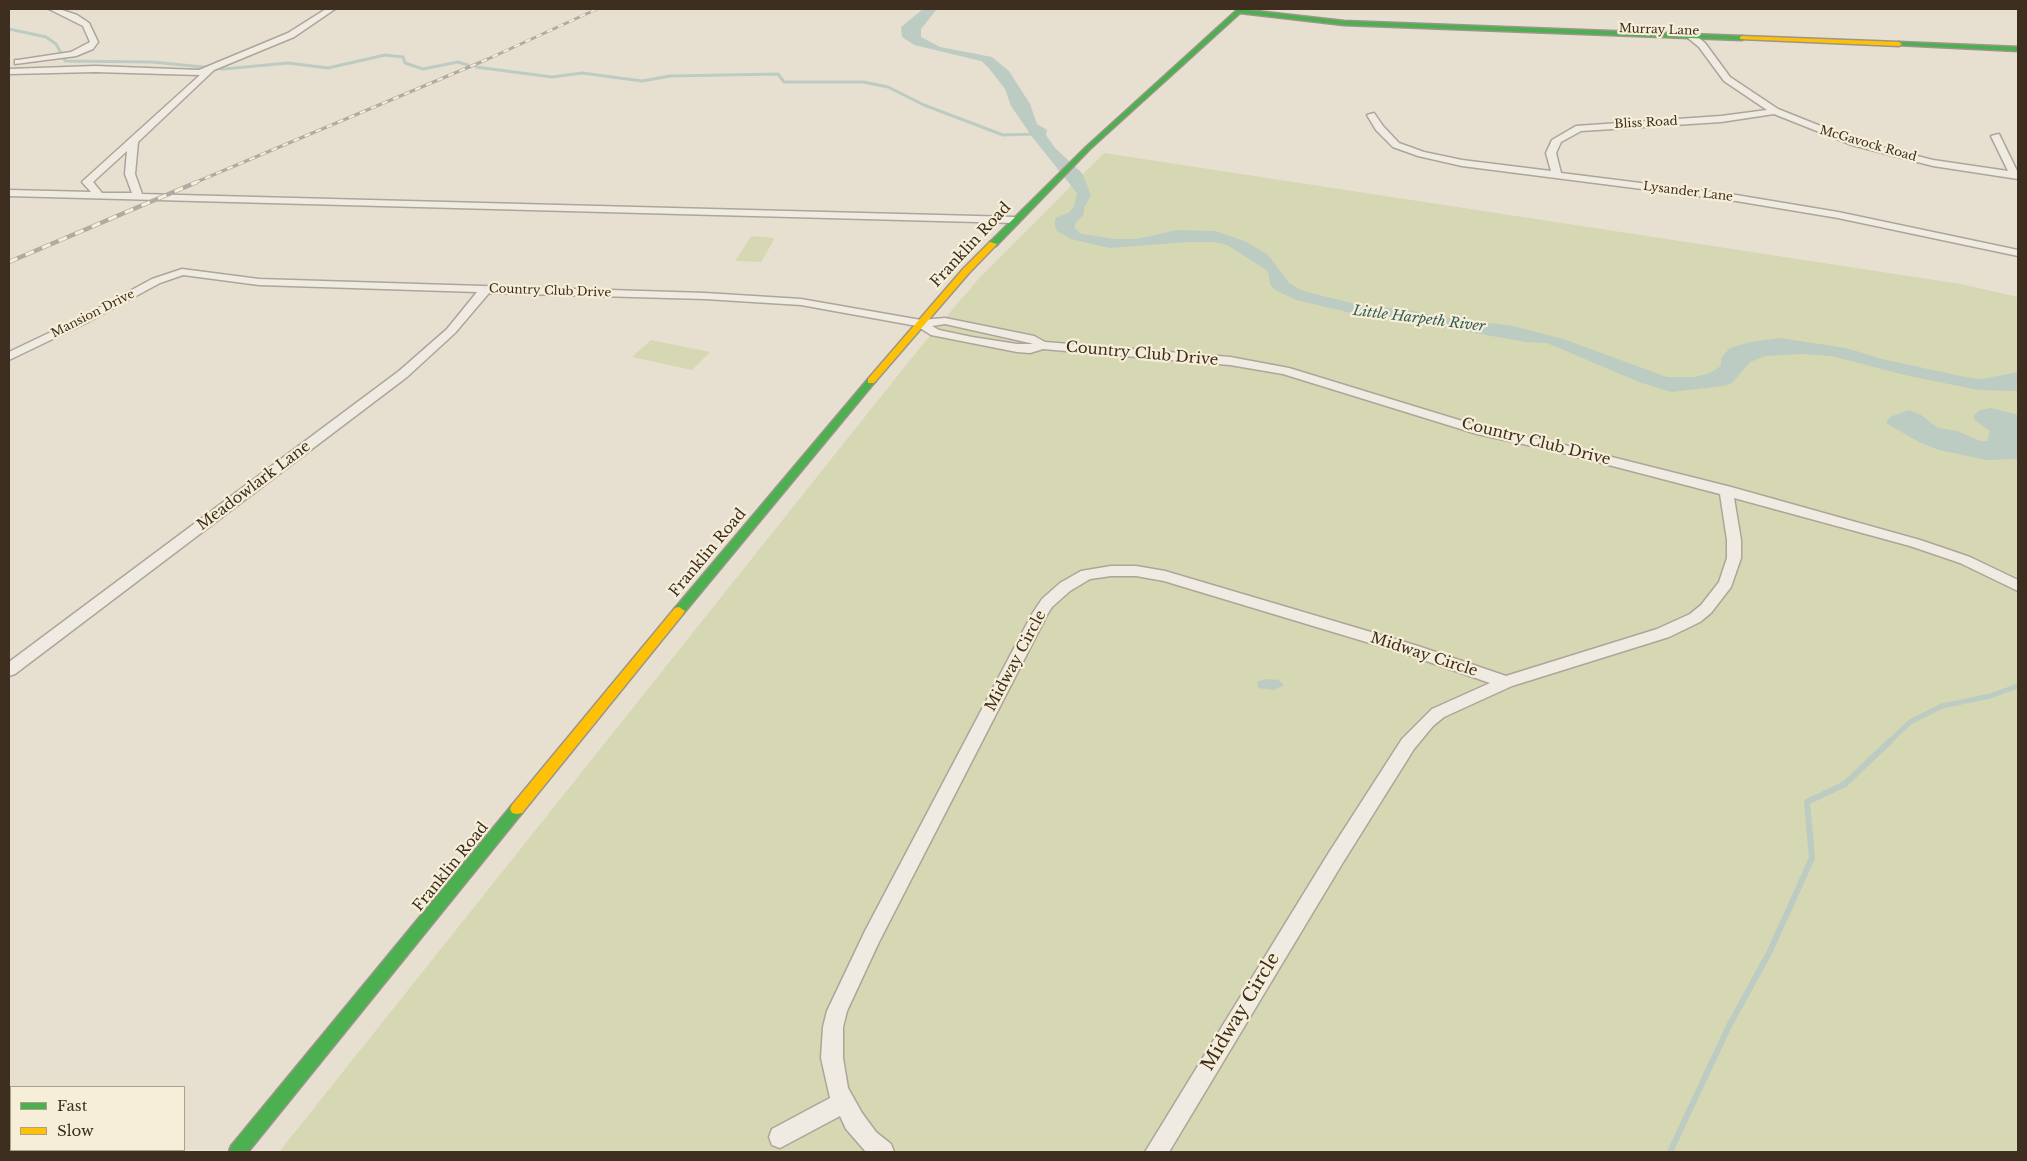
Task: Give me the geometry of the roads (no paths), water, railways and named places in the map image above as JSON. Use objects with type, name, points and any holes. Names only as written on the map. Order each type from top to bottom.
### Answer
[{"type":"main road","name":"Murray Lane","points":[[1240,10],[1314,24],[1379,30],[1702,46],[2018,57]]},
{"type":"main road","name":"Franklin Road","points":[[237,1152],[683,606],[921,322],[1037,196],[1240,10]]},
{"type":"main road","name":"Murray Lane","points":[[1299,20],[2018,49]]},
{"type":"street","points":[[9,64],[72,54],[90,47],[94,42],[86,25],[74,17],[53,9]]},
{"type":"street","points":[[100,196],[87,182],[210,71],[221,64],[291,34],[331,9]]},
{"type":"street","name":"McGavock Road","points":[[1691,36],[1702,46],[1727,79],[1776,111],[1811,127],[1855,143],[1933,163],[2016,175]]},
{"type":"street","points":[[9,71],[96,69],[190,74],[210,71]]},
{"type":"street","name":"Bliss Road","points":[[1557,175],[1551,153],[1557,140],[1579,128],[1721,119],[1776,111]]},
{"type":"street","name":"Lysander Lane","points":[[1371,116],[1379,128],[1396,145],[1421,154],[1462,162],[1736,198],[1838,215],[2018,253]]},
{"type":"street","points":[[1996,136],[2016,175]]},
{"type":"street","points":[[133,141],[130,174],[138,196]]},
{"type":"street","points":[[9,193],[1014,220]]},
{"type":"street","name":"Country Club Drive","points":[[178,272],[259,282],[755,298],[830,306],[921,322],[935,333],[1017,348],[1030,349],[1042,345],[1202,358],[1268,367],[1482,431],[1556,447],[1726,490],[1915,543],[1965,560],[2018,586]]},
{"type":"street","name":"Mansion Drive","points":[[9,356],[82,321],[156,281],[178,272]]},
{"type":"street","name":"Meadowlark Lane","points":[[9,670],[402,374],[446,336],[486,289]]},
{"type":"street","name":"Midway Circle","points":[[1156,1152],[1334,859],[1408,744],[1426,722],[1438,713],[1506,682],[1663,633],[1695,618],[1706,609],[1726,583],[1734,558],[1734,540],[1726,490]]},
{"type":"street","name":"Midway Circle","points":[[883,1152],[868,1140],[844,1102],[834,1077],[831,1042],[836,1011],[1040,614],[1055,595],[1074,580],[1110,570],[1136,571],[1165,576],[1412,650],[1506,682]]},
{"type":"street","points":[[780,1137],[844,1102]]},
{"type":"water","name":"Little Harpeth River","points":[[923,9],[937,9],[921,29],[921,37],[940,47],[992,57],[1009,71],[1030,104],[1037,124],[1047,130],[1046,135],[1055,148],[1082,173],[1091,195],[1084,208],[1084,214],[1075,223],[1075,228],[1081,234],[1116,239],[1137,239],[1177,230],[1215,231],[1247,242],[1268,255],[1289,283],[1303,291],[1363,306],[1404,309],[1450,318],[1513,326],[1563,339],[1667,377],[1695,377],[1710,373],[1721,366],[1721,358],[1730,348],[1750,342],[1780,338],[1846,348],[1882,359],[1965,377],[1982,379],[2018,372],[2018,391],[1978,390],[1909,376],[1831,356],[1803,354],[1765,356],[1750,362],[1732,383],[1723,386],[1671,392],[1639,382],[1547,343],[1526,342],[1390,318],[1373,318],[1296,300],[1275,290],[1270,284],[1268,271],[1227,245],[1213,242],[1187,242],[1110,248],[1071,239],[1057,231],[1055,218],[1068,213],[1074,207],[1077,193],[1033,138],[1011,106],[1005,89],[988,67],[981,61],[914,45],[902,37],[901,27]]},
{"type":"water","points":[[1991,408],[2018,415],[2018,459],[1987,460],[1939,450],[1921,443],[1886,423],[1890,417],[1909,410],[1921,415],[1938,428],[1957,431],[1980,441],[1987,441],[1990,431],[1976,421],[1973,416],[1980,410]]},
{"type":"water","points":[[1266,679],[1279,680],[1284,685],[1274,690],[1258,688],[1257,682]]},
{"type":"waterway","points":[[9,29],[46,37],[56,44],[61,53]]},
{"type":"waterway","points":[[64,58],[65,61],[152,62],[224,69],[288,63],[328,68],[385,55],[403,57],[405,63],[423,69],[458,62],[468,65]]},
{"type":"waterway","points":[[476,67],[552,77],[582,73],[642,81],[670,76],[778,74],[784,82],[863,82],[888,87],[924,105],[1003,135],[1036,134]]},
{"type":"waterway","points":[[1889,742],[1910,722],[1942,706],[1990,696],[2018,686]]},
{"type":"waterway","points":[[1670,1152],[1728,1028],[1770,951],[1812,858],[1807,802],[1845,784],[1890,741]]},
{"type":"railway","points":[[194,183],[488,59],[597,9]]},
{"type":"railway","points":[[9,262],[197,182]]}]
